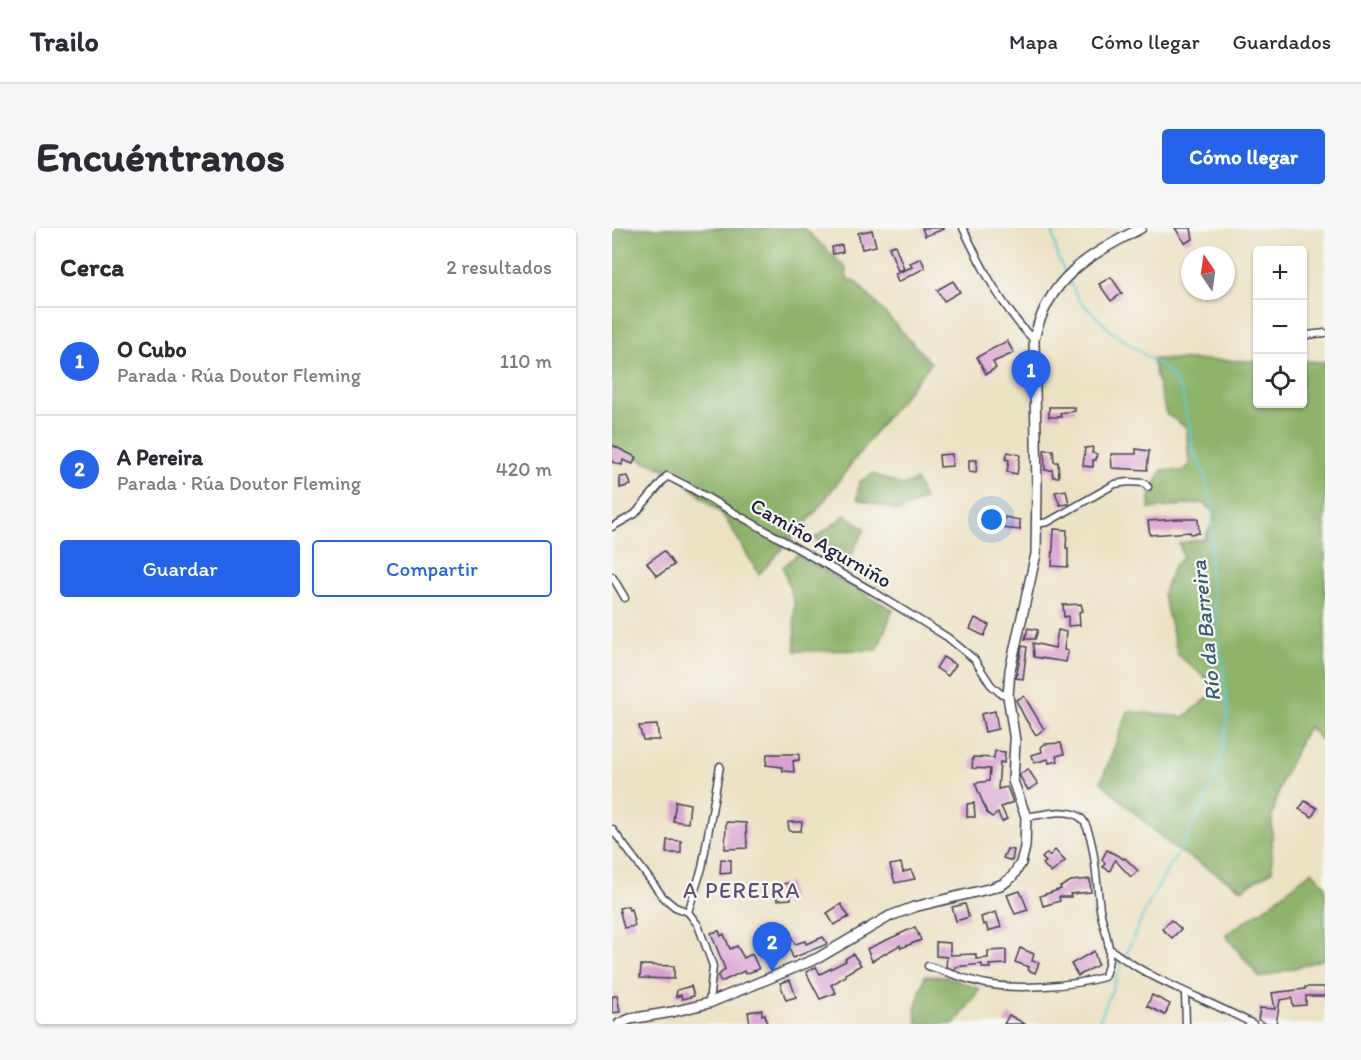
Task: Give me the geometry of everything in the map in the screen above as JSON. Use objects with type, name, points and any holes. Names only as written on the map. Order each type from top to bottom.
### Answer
[{"type":"main road","points":[[619,1024],[630,1019],[709,1003],[818,958],[890,916],[914,907],[1003,884],[1012,877],[1025,847],[1026,817],[1013,781],[1015,741],[1008,696],[1010,670],[1036,554],[1034,340],[1038,321],[1070,272],[1100,250],[1141,228]]},
{"type":"street","points":[[963,228],[976,256],[1019,326],[1034,340]]},
{"type":"street","points":[[1307,334],[1325,333]]},
{"type":"street","name":"Camiño Agurniño","points":[[612,527],[635,514],[667,476],[864,586],[947,637],[974,659],[996,689],[1008,696]]},
{"type":"street","points":[[1036,524],[1048,522],[1114,484],[1144,483],[1148,487]]},
{"type":"street","points":[[612,576],[625,598]]},
{"type":"street","points":[[688,912],[702,868],[720,766]]},
{"type":"street","points":[[928,966],[987,984],[1012,987],[1088,982],[1104,977],[1109,966],[1109,948],[1087,825],[1079,816],[1064,813],[1026,817]]},
{"type":"street","points":[[612,829],[663,897],[675,907],[688,912],[698,925],[713,966],[709,1003]]},
{"type":"street","points":[[1109,948],[1120,957],[1185,993],[1253,1024]]},
{"type":"street","points":[[1185,993],[1186,1024]]},
{"type":"green space","points":[[612,228],[804,228],[846,268],[847,279],[855,281],[931,363],[878,428],[814,514],[759,574],[724,516],[674,473],[612,448]]},
{"type":"green space","points":[[1152,359],[1253,361],[1253,408],[1307,408],[1307,361],[1325,362],[1325,744],[1308,726],[1282,780],[1272,816],[1272,871],[1242,889],[1171,846],[1101,782],[1128,711],[1184,717],[1219,689],[1178,655],[1163,594],[1174,565],[1183,558],[1179,543],[1204,539],[1215,518],[1215,512],[1202,503],[1149,509],[1151,491],[1162,470],[1183,471],[1189,466],[1186,427],[1166,414]]},
{"type":"green space","points":[[873,474],[903,486],[916,480],[924,499],[900,511],[857,499],[859,482]]},
{"type":"green space","points":[[846,515],[865,529],[846,564],[833,563],[815,538]]},
{"type":"green space","points":[[797,555],[893,610],[877,650],[795,651],[794,602],[783,567]]},
{"type":"green space","points":[[1312,871],[1325,885],[1325,959],[1260,978],[1225,935],[1265,908]]},
{"type":"green space","points":[[925,976],[947,977],[980,989],[955,1024],[918,1024],[915,1010]]},
{"type":"building","points":[[922,228],[944,228],[944,229],[925,236]]},
{"type":"building","points":[[1175,228],[1191,228],[1193,239],[1185,243]]},
{"type":"building","points":[[872,230],[876,246],[862,249],[858,233]]},
{"type":"building","points":[[842,245],[843,252],[833,254],[832,247]]},
{"type":"building","points":[[895,245],[904,269],[898,271],[889,247]]},
{"type":"building","points":[[921,258],[925,268],[898,282],[895,274],[912,267],[910,263]]},
{"type":"building","points":[[1111,277],[1122,293],[1111,301],[1099,284]]},
{"type":"building","points":[[953,281],[960,292],[944,301],[937,290]]},
{"type":"building","points":[[1007,341],[1014,353],[993,362],[996,368],[986,374],[977,357]]},
{"type":"building","points":[[1049,407],[1075,407],[1075,411],[1060,413],[1061,417],[1049,417]]},
{"type":"building","points":[[612,445],[636,457],[633,464],[623,460],[622,465],[612,462]]},
{"type":"building","points":[[1093,447],[1092,453],[1097,454],[1096,460],[1093,460],[1093,467],[1083,466],[1085,448]]},
{"type":"building","points":[[1136,449],[1149,451],[1147,470],[1112,468],[1111,454],[1136,454]]},
{"type":"building","points":[[1044,450],[1053,450],[1054,462],[1058,462],[1059,477],[1053,477],[1052,470],[1045,470]]},
{"type":"building","points":[[1008,452],[1020,455],[1017,474],[1007,472],[1009,460],[1005,459]]},
{"type":"building","points":[[952,454],[952,466],[940,467],[939,455]]},
{"type":"building","points":[[969,460],[977,460],[976,473],[969,472]]},
{"type":"building","points":[[628,476],[631,485],[620,488],[620,477]]},
{"type":"building","points":[[1066,490],[1069,504],[1060,505],[1055,492]]},
{"type":"building","points":[[1005,517],[1020,520],[1020,530],[1002,528]]},
{"type":"building","points":[[1198,519],[1199,533],[1150,535],[1148,521]]},
{"type":"building","points":[[1054,529],[1067,530],[1068,567],[1052,566]]},
{"type":"building","points":[[664,551],[674,565],[657,576],[647,563]]},
{"type":"building","points":[[1081,604],[1083,611],[1079,612],[1080,625],[1068,626],[1068,616],[1064,617],[1063,605]]},
{"type":"building","points":[[975,618],[989,625],[984,636],[970,629]]},
{"type":"building","points":[[1028,628],[1038,630],[1035,639],[1025,639]]},
{"type":"building","points":[[1058,630],[1066,632],[1064,650],[1068,651],[1066,662],[1034,657],[1033,643],[1055,648]]},
{"type":"building","points":[[1022,646],[1027,647],[1023,679],[1016,678]]},
{"type":"building","points":[[943,657],[956,665],[948,676],[936,668]]},
{"type":"building","points":[[1024,696],[1044,729],[1036,735],[1016,700]]},
{"type":"building","points":[[995,711],[998,729],[985,732],[981,714]]},
{"type":"building","points":[[657,725],[659,740],[643,740],[639,726]]},
{"type":"building","points":[[1061,743],[1064,754],[1056,756],[1058,761],[1049,763],[1048,759],[1034,763],[1031,755],[1042,752],[1041,747],[1045,744]]},
{"type":"building","points":[[995,751],[1005,752],[1004,763],[1000,762],[998,789],[1007,787],[1013,802],[1001,807],[1007,819],[1002,822],[998,813],[992,817],[987,813],[975,783],[989,781],[990,769],[972,768],[973,757],[994,758]]},
{"type":"building","points":[[767,754],[799,754],[799,760],[793,761],[794,772],[783,771],[782,767],[766,765]]},
{"type":"building","points":[[1028,769],[1038,784],[1028,790],[1020,774]]},
{"type":"building","points":[[676,801],[690,804],[688,823],[673,821]]},
{"type":"building","points":[[1305,801],[1317,808],[1312,817],[1299,809]]},
{"type":"building","points":[[974,803],[975,817],[967,817],[967,804]]},
{"type":"building","points":[[726,822],[746,823],[747,848],[725,849]]},
{"type":"building","points":[[788,822],[802,822],[801,831],[789,831]]},
{"type":"building","points":[[667,840],[681,841],[681,853],[666,853]]},
{"type":"building","points":[[1007,849],[1014,850],[1012,861],[1003,858]]},
{"type":"building","points":[[1055,850],[1065,861],[1051,873],[1043,864],[1046,862],[1042,858],[1047,853],[1049,856]]},
{"type":"building","points":[[1107,850],[1125,858],[1138,871],[1131,877],[1115,860],[1110,871],[1103,867],[1105,864],[1102,859]]},
{"type":"building","points":[[721,859],[731,860],[731,873],[720,874]]},
{"type":"building","points":[[901,863],[903,872],[911,870],[915,879],[895,883],[890,865]]},
{"type":"building","points":[[1090,879],[1091,892],[1070,894],[1071,897],[1059,897],[1060,901],[1043,906],[1040,896],[1061,889],[1060,887],[1071,881]]},
{"type":"building","points":[[790,883],[791,899],[777,900],[776,885]]},
{"type":"building","points":[[1020,891],[1028,910],[1015,914],[1007,895]]},
{"type":"building","points":[[841,904],[849,917],[834,925],[827,913]]},
{"type":"building","points":[[965,904],[969,917],[956,921],[952,907]]},
{"type":"building","points":[[628,906],[629,910],[631,909],[635,926],[624,928],[619,908]]},
{"type":"building","points":[[996,912],[1001,927],[988,931],[981,917]]},
{"type":"building","points":[[1171,920],[1181,929],[1172,938],[1162,929]]},
{"type":"building","points":[[915,927],[921,940],[901,948],[900,945],[872,961],[867,949]]},
{"type":"building","points":[[719,931],[721,936],[724,934],[730,949],[737,946],[744,958],[752,954],[759,969],[745,974],[744,971],[721,982],[718,976],[725,969],[711,933]]},
{"type":"building","points":[[791,936],[795,944],[805,941],[806,944],[823,937],[827,944],[793,958],[786,939]]},
{"type":"building","points":[[936,942],[950,943],[950,955],[976,954],[976,959],[988,958],[988,951],[1006,950],[1006,964],[989,965],[990,968],[982,968],[982,964],[955,967],[955,970],[946,967],[947,957],[936,956]]},
{"type":"building","points":[[1020,948],[1034,954],[1032,961],[1039,963],[1035,973],[1028,970],[1029,967],[1015,962]]},
{"type":"building","points":[[1094,951],[1098,965],[1078,976],[1071,964]]},
{"type":"building","points":[[853,954],[861,965],[831,985],[836,993],[820,999],[806,972],[816,967],[820,974],[846,961],[845,959]]},
{"type":"building","points":[[641,965],[674,966],[674,979],[640,978]]},
{"type":"building","points":[[790,980],[796,997],[786,1000],[780,983]]},
{"type":"building","points":[[691,986],[694,996],[682,999],[681,995],[676,997],[677,990]]},
{"type":"building","points":[[1305,987],[1325,987],[1325,996],[1306,996],[1306,1005],[1293,1006],[1292,998],[1280,1000],[1276,1024],[1263,1023],[1258,1020],[1260,1008],[1275,1009],[1272,993],[1305,989]]},
{"type":"building","points":[[617,995],[620,1012],[612,1013],[612,997]]},
{"type":"building","points":[[1152,995],[1170,1004],[1165,1015],[1147,1006]]},
{"type":"building","points":[[762,1010],[767,1024],[750,1024],[748,1012]]},
{"type":"building","points":[[1009,1015],[1025,1024],[1004,1024]]},
{"type":"waterway","name":"Río da Barreira","points":[[1052,228],[1058,258],[1066,274]]},
{"type":"waterway","name":"Río da Barreira","points":[[1068,279],[1079,300],[1112,332],[1161,366],[1182,392],[1193,450],[1204,474],[1213,504],[1210,572],[1228,711],[1221,755],[1207,798],[1189,835],[1148,905],[1098,1024]]},
{"type":"place","name":"O Cubo","points":[[1031,400]]},
{"type":"place","name":"A Pereira","points":[[772,972]]},
{"type":"district","name":"A PEREIRA","points":[[742,890]]}]
